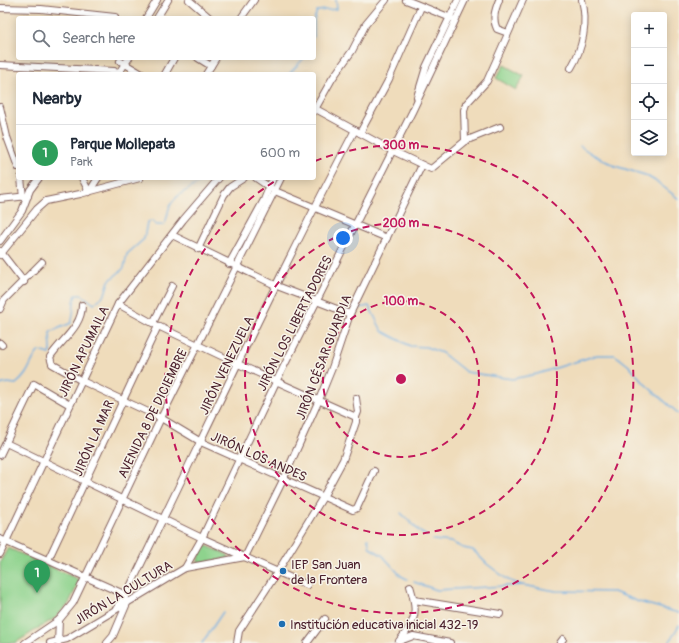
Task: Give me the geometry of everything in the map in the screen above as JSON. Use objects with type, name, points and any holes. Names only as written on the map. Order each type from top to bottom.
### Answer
[{"type":"street","points":[[147,16],[157,0]]},
{"type":"street","points":[[158,16],[168,0]]},
{"type":"street","points":[[188,0],[208,16]]},
{"type":"street","points":[[242,16],[254,0]]},
{"type":"street","points":[[316,106],[332,79],[352,51],[366,24],[386,0]]},
{"type":"street","points":[[406,0],[452,18],[458,0]]},
{"type":"street","name":"JIRÓN LOS LIBERTADORES","points":[[185,568],[202,538],[276,382],[416,104],[452,18],[465,0]]},
{"type":"street","points":[[499,0],[494,15],[494,24],[497,29],[508,33]]},
{"type":"street","points":[[466,141],[464,110],[466,104],[487,81],[523,0]]},
{"type":"street","points":[[571,68],[577,58],[585,26],[585,14],[582,0]]},
{"type":"street","name":"JIRÓN VENEZUELA","points":[[107,643],[113,636],[127,598],[164,519],[314,207],[389,79],[421,7]]},
{"type":"street","points":[[0,8],[41,9],[106,16]]},
{"type":"street","points":[[165,72],[173,60]]},
{"type":"street","points":[[201,60],[211,66]]},
{"type":"street","points":[[207,72],[215,60]]},
{"type":"street","points":[[115,72],[122,61],[139,72]]},
{"type":"street","points":[[0,65],[100,72]]},
{"type":"street","points":[[0,107],[0,114],[16,161]]},
{"type":"street","points":[[316,110],[430,169],[434,168],[466,141],[500,127]]},
{"type":"street","name":"JIRÓN CÉSAR GUARDIA","points":[[245,557],[283,480],[319,400],[332,368],[350,314],[422,165]]},
{"type":"street","points":[[0,241],[22,212],[25,196],[21,180]]},
{"type":"street","points":[[0,199],[25,196],[37,180]]},
{"type":"street","points":[[83,180],[89,192]]},
{"type":"street","points":[[89,192],[97,180]]},
{"type":"street","points":[[24,282],[0,253],[46,200],[89,192],[131,180]]},
{"type":"street","name":"JIRÓN APUMAILA","points":[[0,554],[118,304],[217,180]]},
{"type":"street","points":[[198,249],[224,195],[230,187],[241,180]]},
{"type":"street","points":[[259,180],[275,191],[355,226],[387,238]]},
{"type":"street","points":[[229,264],[272,180]]},
{"type":"street","name":"AVENIDA 8 DE DICIEMBRE","points":[[25,643],[59,620],[73,604],[161,418],[280,180]]},
{"type":"street","points":[[172,235],[237,268],[277,286],[350,314]]},
{"type":"street","points":[[0,309],[2,298],[24,282],[42,262]]},
{"type":"street","name":"JIRÓN LA MAR","points":[[48,560],[85,482],[172,286]]},
{"type":"street","points":[[118,304],[155,324],[276,382],[319,400],[356,419]]},
{"type":"street","name":"JIRÓN LOS ANDES","points":[[82,305],[79,322],[50,357],[52,364],[82,381],[161,418],[201,442],[283,480],[353,510],[357,508],[374,471]]},
{"type":"street","points":[[0,455],[34,384],[70,404]]},
{"type":"street","points":[[237,643],[239,631],[323,497],[342,460],[358,412],[356,398]]},
{"type":"street","points":[[6,443],[44,463],[122,498],[202,538],[307,585]]},
{"type":"street","points":[[0,539],[127,598]]},
{"type":"street","points":[[185,568],[245,557]]},
{"type":"street","name":"JIRÓN LA CULTURA","points":[[50,643],[67,639],[116,608],[127,598],[185,568]]},
{"type":"street","points":[[398,642],[416,614],[410,586]]},
{"type":"street","points":[[414,600],[500,614]]},
{"type":"street","points":[[307,643],[325,619]]},
{"type":"street","points":[[58,642],[59,620]]},
{"type":"street","points":[[398,642],[413,636],[450,643]]},
{"type":"green space","points":[[504,65],[524,76],[516,90],[496,78]]},
{"type":"green space","points":[[207,546],[228,555],[229,558],[198,563],[203,547]]},
{"type":"green space","points":[[8,548],[80,580],[68,605],[55,618],[15,643],[0,643],[0,562]]},
{"type":"waterway","points":[[315,16],[317,11],[337,9],[336,0]]},
{"type":"waterway","points":[[291,72],[302,60]]},
{"type":"waterway","points":[[580,146],[615,166],[645,175],[657,182],[679,199]]},
{"type":"waterway","points":[[0,385],[7,383],[16,384],[21,380],[39,351],[49,354],[51,350],[50,332],[71,323],[76,295],[82,295],[94,304],[105,294],[109,281],[124,268],[127,254],[144,239],[147,222],[152,221],[156,225],[164,225],[169,208],[173,201],[202,180]]},
{"type":"waterway","points":[[359,308],[369,306],[382,331],[410,346],[426,347],[442,353],[466,372],[512,379],[537,374],[597,355],[615,355],[628,365],[646,385],[679,414]]},
{"type":"waterway","points":[[401,513],[420,532],[427,536]]},
{"type":"waterway","points":[[368,539],[370,548],[382,555],[401,576],[407,579]]},
{"type":"waterway","points":[[433,540],[451,542],[463,548],[473,550],[487,564],[508,580],[521,585]]},
{"type":"waterway","points":[[414,582],[437,590],[522,585],[556,591],[614,592],[639,602],[679,613]]},
{"type":"waterway","points":[[202,643],[223,612]]},
{"type":"waterway","points":[[669,643],[679,625]]},
{"type":"place","name":"IEP San Juan de la Frontera","points":[[283,571]]},
{"type":"place","name":"Parque Mollepata","points":[[37,593]]},
{"type":"place","name":"Institución educativa inicial 432-19","points":[[282,624]]}]
